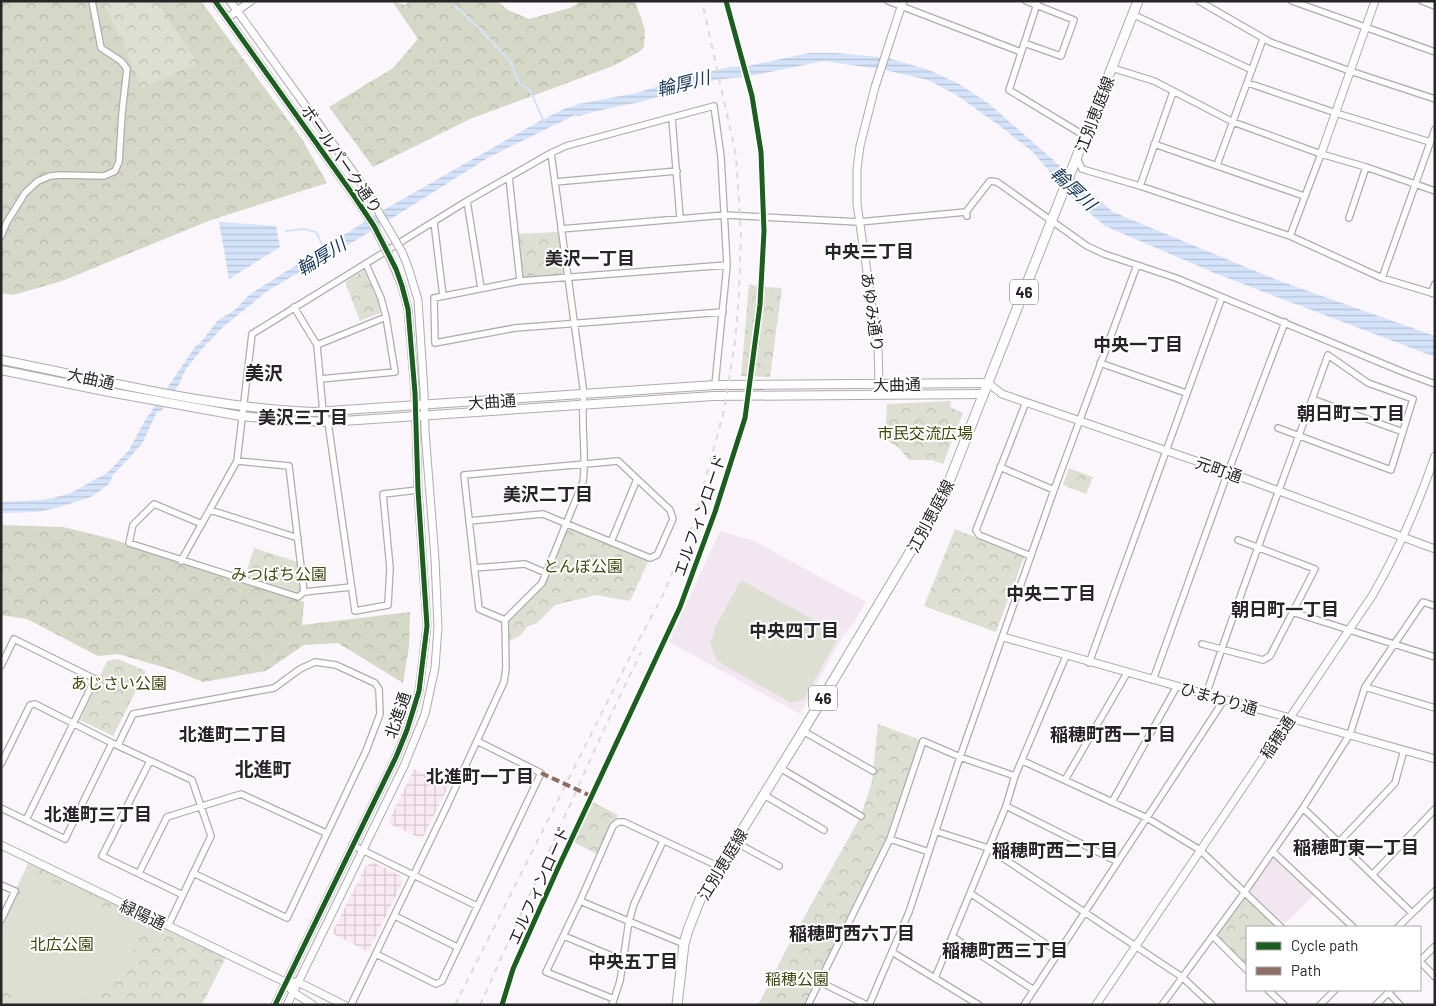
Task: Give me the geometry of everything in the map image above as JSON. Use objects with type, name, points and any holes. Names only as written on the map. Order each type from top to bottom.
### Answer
[{"type":"main road","name":"江別恵庭線","points":[[677,1005],[684,944],[701,897],[943,497],[1112,68],[1136,2]]},
{"type":"main road","name":"大曲通","points":[[1,360],[243,407],[282,411],[323,412],[715,385],[988,383]]},
{"type":"main road","name":"大曲通","points":[[1,370],[241,416],[328,422],[713,396],[984,394]]},
{"type":"street","points":[[1,236],[25,193],[38,180],[60,175],[104,176],[115,171],[119,162],[127,69],[121,61],[101,48],[92,1]]},
{"type":"street","name":"ボールパーク通り","points":[[215,1],[354,196],[374,226],[391,260],[402,286],[408,309],[416,406]]},
{"type":"street","points":[[227,18],[251,1]]},
{"type":"street","points":[[888,1],[902,4],[1021,52]]},
{"type":"street","points":[[1024,43],[1061,56],[1074,20],[1037,3],[1026,1]]},
{"type":"street","points":[[1199,1],[1263,39],[1350,71],[1435,99]]},
{"type":"street","points":[[1292,1],[1435,52]]},
{"type":"street","points":[[1290,236],[1375,1]]},
{"type":"street","points":[[1422,1],[1435,6]]},
{"type":"street","points":[[222,11],[232,2]]},
{"type":"street","name":"ボールパーク通り","points":[[232,2],[364,187],[402,252],[418,300],[425,415]]},
{"type":"street","points":[[1037,3],[1009,90],[1085,136]]},
{"type":"street","name":"あゆみ通り","points":[[882,394],[878,347],[857,204],[857,169],[860,146],[877,82],[902,4]]},
{"type":"street","points":[[1132,14],[1252,70]]},
{"type":"street","points":[[1217,165],[1263,39]]},
{"type":"street","points":[[1112,68],[1154,82],[1234,122],[1321,154],[1435,191]]},
{"type":"street","points":[[1248,83],[1430,142]]},
{"type":"street","points":[[1140,186],[1173,92]]},
{"type":"street","points":[[181,561],[237,461],[252,334],[467,201],[551,153],[566,146],[714,106],[721,157],[727,265],[715,385]]},
{"type":"street","points":[[672,118],[680,218]]},
{"type":"street","points":[[1382,278],[1435,129]]},
{"type":"street","points":[[1154,144],[1304,196]]},
{"type":"street","points":[[351,1005],[395,916],[504,682],[506,668],[504,620],[542,583],[583,482],[586,464],[582,405],[584,394],[551,153]]},
{"type":"street","points":[[1076,160],[1082,170],[1140,186],[1290,236],[1382,278],[1433,294],[1435,284]]},
{"type":"street","points":[[1349,218],[1366,168]]},
{"type":"street","points":[[555,182],[677,171]]},
{"type":"street","points":[[509,177],[520,281]]},
{"type":"street","points":[[561,229],[725,215],[859,222],[967,214],[990,181],[997,182],[1087,246],[1176,278],[1435,384]]},
{"type":"street","points":[[467,201],[481,288]]},
{"type":"street","points":[[434,222],[443,296]]},
{"type":"street","points":[[320,379],[395,372],[381,298],[366,264]]},
{"type":"street","points":[[723,312],[515,328],[435,344],[434,298],[520,281],[727,265]]},
{"type":"street","points":[[820,982],[868,1005],[892,952],[909,912],[960,757],[1054,490],[1137,265]]},
{"type":"street","points":[[1089,662],[1222,297]]},
{"type":"street","points":[[294,307],[317,345],[323,412],[328,422],[355,611],[388,605],[390,568],[383,494],[418,490]]},
{"type":"street","points":[[317,345],[386,317]]},
{"type":"street","points":[[1153,680],[1284,322]]},
{"type":"street","points":[[1206,695],[1221,649],[1299,437],[1328,355],[1368,383],[1413,399],[1390,470],[1299,437],[1278,428]]},
{"type":"street","points":[[1100,363],[1186,392]]},
{"type":"street","points":[[988,383],[1002,394]]},
{"type":"street","points":[[984,394],[1002,394]]},
{"type":"street","name":"元町通","points":[[1002,394],[1228,472],[1435,549]]},
{"type":"street","points":[[1312,399],[1403,432]]},
{"type":"street","points":[[1026,402],[976,530],[979,535],[1031,556]]},
{"type":"street","name":"北進通","points":[[275,1005],[396,757],[407,730],[419,691],[427,626],[418,490],[416,406]]},
{"type":"street","name":"北進通","points":[[287,1005],[404,766],[425,714],[435,668],[438,627],[425,415]]},
{"type":"street","name":"稲穂通","points":[[1096,1005],[1386,572],[1425,485],[1435,456]]},
{"type":"street","points":[[237,461],[289,466],[304,592]]},
{"type":"street","points":[[469,521],[543,514],[650,558],[657,555],[673,520],[670,510],[618,461],[464,475],[474,568],[479,609],[504,620]]},
{"type":"street","points":[[1000,467],[1054,490]]},
{"type":"street","points":[[611,542],[637,479]]},
{"type":"street","points":[[202,524],[154,504],[132,525],[129,543],[298,597],[304,592],[351,587]]},
{"type":"street","points":[[210,510],[298,538]]},
{"type":"street","points":[[1202,644],[1262,660],[1270,656],[1315,569],[1238,540]]},
{"type":"street","points":[[474,568],[525,564],[546,573]]},
{"type":"street","points":[[1162,1005],[1274,852],[1303,808],[1350,734],[1365,687],[1394,644],[1423,602],[1435,606]]},
{"type":"street","points":[[1292,612],[1435,658]]},
{"type":"street","name":"ひまわり通","points":[[1003,637],[1435,759]]},
{"type":"street","points":[[2,663],[14,639],[96,679],[72,723],[26,820]]},
{"type":"street","points":[[935,978],[1006,806],[1015,776],[1066,656]]},
{"type":"street","points":[[1,808],[65,838],[114,744],[133,714],[274,688],[300,669],[315,662],[336,665],[375,683],[378,689],[380,714],[366,751],[287,918],[193,873]]},
{"type":"street","points":[[1065,780],[1127,673]]},
{"type":"street","points":[[1112,802],[1176,686]]},
{"type":"street","points":[[1365,687],[1435,708]]},
{"type":"street","points":[[1024,1005],[1224,700]]},
{"type":"street","points":[[1,764],[3,756],[30,705],[35,704],[114,744],[192,780],[211,836],[168,926]]},
{"type":"street","points":[[803,731],[872,771]]},
{"type":"street","points":[[376,954],[436,984],[442,981],[541,773],[477,741]]},
{"type":"street","points":[[808,1005],[890,840],[923,741],[960,757],[1015,776]]},
{"type":"street","points":[[1339,842],[1395,783],[1404,750]]},
{"type":"street","points":[[1023,760],[1147,818],[1200,850],[1280,926]]},
{"type":"street","points":[[150,761],[102,856],[183,895]]},
{"type":"street","points":[[780,768],[861,816]]},
{"type":"street","points":[[139,873],[167,817],[241,794],[326,833]]},
{"type":"street","points":[[764,795],[824,830]]},
{"type":"street","points":[[1006,806],[1118,862]]},
{"type":"street","points":[[1303,808],[1412,913]]},
{"type":"street","points":[[1373,874],[1435,809]]},
{"type":"street","points":[[663,841],[634,904],[629,921],[620,981],[613,1002],[546,972],[613,826],[618,822],[624,822],[720,867]]},
{"type":"street","points":[[936,831],[988,848],[1182,977],[1212,1005]]},
{"type":"street","points":[[890,840],[929,852]]},
{"type":"street","points":[[735,842],[780,866]]},
{"type":"street","name":"緑陽通","points":[[1,845],[285,982],[293,992],[313,1005]]},
{"type":"street","points":[[352,845],[477,906]]},
{"type":"street","points":[[1274,852],[1352,926]]},
{"type":"street","points":[[1,884],[15,891],[1,920]]},
{"type":"street","points":[[1399,926],[1435,891]]},
{"type":"street","points":[[970,893],[1058,952]]},
{"type":"street","points":[[580,901],[684,944]]},
{"type":"street","points":[[395,916],[457,947]]},
{"type":"street","points":[[564,936],[624,961]]},
{"type":"street","points":[[1212,936],[1246,969]]},
{"type":"street","points":[[953,937],[1034,990]]},
{"type":"street","points":[[1421,960],[1435,946]]},
{"type":"street","points":[[892,952],[979,1005]]},
{"type":"street","points":[[1421,962],[1435,977]]},
{"type":"street","name":"緑陽通","points":[[285,982],[298,982],[344,1005]]},
{"type":"street","points":[[1269,991],[1284,1005]]},
{"type":"street","points":[[1320,1005],[1334,991]]},
{"type":"street","points":[[1376,1005],[1390,991],[1400,1005]]},
{"type":"shaded area","points":[[720,531],[754,541],[866,602],[854,623],[844,634],[800,714],[669,642]]},
{"type":"shaded area","points":[[414,769],[449,785],[422,839],[388,823]]},
{"type":"shaded area","points":[[1274,857],[1314,895],[1285,924],[1249,892]]},
{"type":"shaded area","points":[[373,862],[401,876],[402,883],[368,952],[332,933],[366,866]]},
{"type":"green space","points":[[1,1],[201,1],[302,139],[327,183],[211,220],[62,281],[13,295],[1,293]]},
{"type":"green space","points":[[103,1],[156,1],[198,64],[142,88]]},
{"type":"green space","points":[[392,1],[405,5],[410,1],[497,1],[508,10],[529,19],[570,8],[581,1],[635,1],[645,30],[644,47],[639,52],[613,66],[470,119],[373,167],[329,107],[393,68],[418,39]]},
{"type":"green space","points":[[558,232],[564,275],[522,278],[517,234]]},
{"type":"green space","points":[[364,270],[378,301],[380,313],[360,321],[345,282]]},
{"type":"green space","points":[[749,284],[761,287],[782,288],[770,377],[741,376]]},
{"type":"green space","name":"市民交流広場","points":[[951,401],[950,407],[963,413],[943,464],[931,460],[909,460],[899,448],[885,439],[887,404]]},
{"type":"green space","points":[[1069,468],[1093,477],[1086,494],[1063,485]]},
{"type":"green space","name":"とんぼ公園","points":[[565,524],[650,558],[630,601],[596,595],[555,605],[537,623],[527,627],[520,636],[509,641],[505,620],[542,583]]},
{"type":"green space","points":[[1,525],[63,527],[112,539],[304,602],[302,625],[410,612],[409,647],[403,683],[338,643],[304,645],[266,671],[203,682],[173,670],[118,654],[98,656],[27,619],[1,615]]},
{"type":"green space","points":[[955,529],[1024,557],[996,632],[924,606]]},
{"type":"green space","name":"みつばち公園","points":[[254,548],[301,563],[304,592],[298,597],[244,580]]},
{"type":"green space","points":[[741,580],[840,634],[804,699],[791,703],[717,661],[710,643],[715,632],[713,631]]},
{"type":"green space","name":"あじさい公園","points":[[118,659],[146,671],[113,736],[80,720],[107,661]]},
{"type":"green space","name":"稲穂公園","points":[[878,724],[923,741],[890,839],[808,1005],[758,1005],[789,944],[861,816],[872,781]]},
{"type":"green space","points":[[589,800],[618,815],[599,855],[571,841]]},
{"type":"green space","name":"北広公園","points":[[30,859],[228,953],[202,1005],[1,1005],[1,922]]},
{"type":"green space","points":[[31,872],[144,927],[133,952],[117,975],[97,991],[85,997],[60,1003],[33,1005],[1,990],[1,932]]},
{"type":"green space","points":[[1244,893],[1280,926],[1246,926],[1246,969],[1213,936]]},
{"type":"water","name":"輪厚川","points":[[809,53],[836,53],[888,58],[929,70],[959,84],[988,103],[1113,212],[1277,280],[1435,336],[1435,357],[1217,274],[1105,226],[1071,197],[1034,153],[955,94],[928,80],[885,70],[824,61],[750,76],[715,80],[640,102],[579,116],[575,115],[489,157],[386,222],[311,265],[308,270],[303,270],[266,292],[223,327],[186,369],[178,386],[162,410],[157,412],[142,444],[113,475],[109,484],[91,497],[56,508],[37,512],[1,513],[1,502],[53,498],[71,493],[107,473],[129,450],[144,422],[195,347],[218,320],[235,310],[249,295],[380,212],[538,122],[579,104],[636,93],[730,67],[748,66]]},
{"type":"water","points":[[219,222],[276,226],[280,247],[229,279]]},
{"type":"waterway","points":[[454,5],[510,61],[520,84],[530,90],[544,122]]},
{"type":"waterway","name":"輪厚川","points":[[286,231],[303,229],[316,232],[325,250]]},
{"type":"railway","points":[[455,1005],[663,595],[693,524],[724,411],[735,342],[741,233],[736,155],[702,1]]},
{"type":"railway","points":[[480,1005],[600,738],[641,652]]},
{"type":"marked path","points":[[541,773],[591,796]]},
{"type":"cycle path","points":[[215,1],[354,196],[374,226],[396,269],[408,309],[415,393],[418,490],[427,626],[419,691],[407,730],[396,757],[275,1005]]},
{"type":"cycle path","name":"エルフィンロード","points":[[502,1005],[513,969],[558,868],[680,607],[715,512],[745,418],[760,305],[764,231],[761,152],[752,96],[726,1]]},
{"type":"district","name":"中央三丁目","points":[[869,251]]},
{"type":"district","name":"美沢一丁目","points":[[590,258]]},
{"type":"district","name":"中央一丁目","points":[[1138,344]]},
{"type":"district","name":"美沢","points":[[264,372]]},
{"type":"district","name":"朝日町二丁目","points":[[1351,413]]},
{"type":"district","name":"美沢三丁目","points":[[303,417]]},
{"type":"district","name":"美沢二丁目","points":[[548,494]]},
{"type":"district","name":"中央二丁目","points":[[1051,593]]},
{"type":"district","name":"朝日町一丁目","points":[[1285,609]]},
{"type":"district","name":"中央四丁目","points":[[794,630]]},
{"type":"district","name":"北進町二丁目","points":[[233,734]]},
{"type":"district","name":"稲穂町西一丁目","points":[[1113,734]]},
{"type":"district","name":"北進町","points":[[263,768]]},
{"type":"district","name":"北進町一丁目","points":[[480,776]]},
{"type":"district","name":"北進町三丁目","points":[[98,814]]},
{"type":"district","name":"稲穂町東一丁目","points":[[1356,847]]},
{"type":"district","name":"稲穂町西二丁目","points":[[1055,850]]},
{"type":"district","name":"稲穂町西六丁目","points":[[852,933]]},
{"type":"district","name":"稲穂町西三丁目","points":[[1005,950]]},
{"type":"district","name":"中央五丁目","points":[[633,961]]}]
